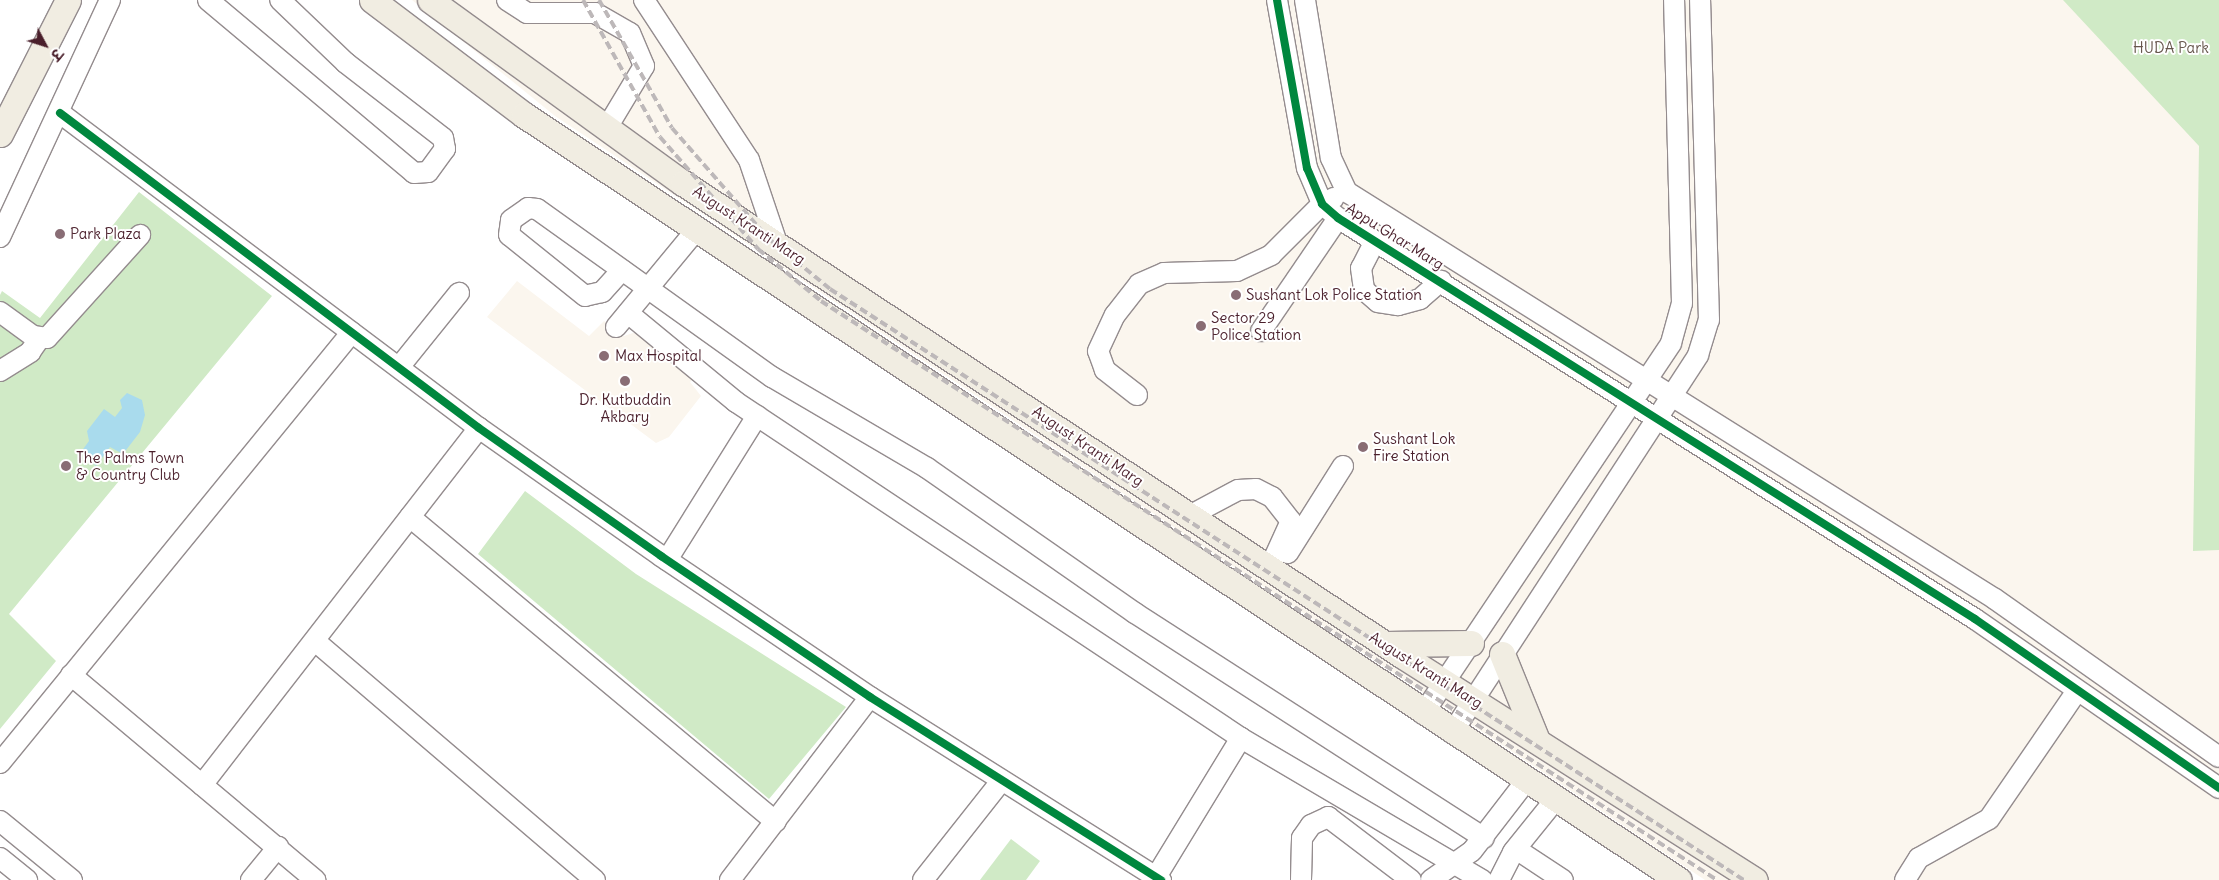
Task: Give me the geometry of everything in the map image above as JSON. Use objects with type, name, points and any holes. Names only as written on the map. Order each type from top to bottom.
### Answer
[{"type":"main road","name":"August Kranti Marg","points":[[372,0],[524,116],[697,229],[1423,714],[1680,880]]},
{"type":"main road","points":[[0,100],[65,2]]},
{"type":"main road","points":[[0,134],[65,2]]},
{"type":"main road","name":"August Kranti Marg","points":[[440,4],[683,183],[1191,515],[1384,644],[1755,880]]},
{"type":"main road","points":[[1384,644],[1471,643]]},
{"type":"main road","points":[[1502,654],[1537,740]]},
{"type":"street","points":[[0,237],[60,113],[110,0]]},
{"type":"street","points":[[208,0],[414,173],[428,172],[445,148],[443,138],[346,63],[280,0]]},
{"type":"street","points":[[507,0],[532,6],[595,12],[630,33],[644,66],[608,126]]},
{"type":"street","points":[[644,0],[749,160],[777,243]]},
{"type":"street","name":"Appu Ghar Marg","points":[[1277,0],[1307,168],[1322,204],[1338,218],[1975,619],[2219,788]]},
{"type":"street","name":"Appu Ghar Marg","points":[[1305,0],[1331,158],[1347,192],[1647,378],[1995,599],[2219,757]]},
{"type":"street","points":[[1423,714],[1671,343],[1682,303],[1674,0]]},
{"type":"street","points":[[1452,733],[1698,355],[1709,320],[1700,0]]},
{"type":"street","points":[[60,113],[400,366],[479,428],[667,560],[870,697],[1159,878],[1241,738]]},
{"type":"street","points":[[1137,395],[1105,370],[1098,351],[1115,315],[1138,284],[1164,273],[1237,270],[1286,244],[1322,204],[1347,192]]},
{"type":"street","points":[[622,270],[602,292],[585,296],[509,235],[511,220],[528,208],[538,209],[772,377],[927,468],[1135,613],[1484,838]]},
{"type":"street","points":[[1261,331],[1338,218]]},
{"type":"street","points":[[697,229],[622,320],[736,402],[1241,738],[1482,880]]},
{"type":"street","points":[[0,371],[30,352],[40,339],[55,333],[140,234]]},
{"type":"street","points":[[1375,241],[1361,268],[1364,290],[1378,302],[1398,305],[1420,299],[1440,281]]},
{"type":"street","points":[[400,366],[460,293]]},
{"type":"street","points":[[0,312],[40,339]]},
{"type":"street","points":[[0,763],[352,332]]},
{"type":"street","points":[[667,560],[758,416]]},
{"type":"street","points":[[202,785],[479,428]]},
{"type":"street","points":[[1273,569],[1343,466]]},
{"type":"street","points":[[1191,515],[1238,490],[1256,490],[1272,497],[1291,520],[1273,569]]},
{"type":"street","points":[[410,518],[776,822]]},
{"type":"street","points":[[315,641],[595,880]]},
{"type":"street","points":[[71,675],[315,880]]},
{"type":"street","points":[[1905,880],[1919,858],[1989,819],[2077,691]]},
{"type":"street","points":[[730,880],[870,697]]},
{"type":"street","points":[[922,880],[1002,780]]},
{"type":"street","points":[[1431,880],[1455,863],[1484,838],[1526,781]]},
{"type":"street","points":[[1499,880],[1516,849],[1555,800]]},
{"type":"street","points":[[1301,880],[1302,838],[1311,825],[1328,817],[1411,880]]},
{"type":"street","points":[[0,821],[72,880]]},
{"type":"street","points":[[251,880],[278,848]]},
{"type":"street","points":[[1516,849],[1563,880]]},
{"type":"street","points":[[2,865],[27,880]]},
{"type":"shaded area","points":[[412,0],[2219,0],[2219,880],[1705,880],[555,116]]},
{"type":"shaded area","name":"Max Hospital","points":[[517,281],[589,336],[604,321],[624,336],[636,332],[695,377],[690,382],[701,396],[669,437],[656,443],[487,317]]},
{"type":"green space","name":"HUDA Park","points":[[2063,0],[2219,0],[2219,550],[2193,551],[2199,146]]},
{"type":"green space","name":"The Palms Town & Country Club","points":[[139,192],[272,296],[9,614],[56,661],[0,729],[0,295],[2,291],[40,318]]},
{"type":"green space","points":[[525,491],[636,574],[846,707],[769,799],[478,554]]},
{"type":"green space","points":[[1011,839],[1040,861],[1026,880],[980,880]]},
{"type":"water","points":[[127,393],[142,400],[145,415],[140,432],[123,454],[110,447],[96,466],[81,452],[89,441],[87,431],[104,409],[115,417],[122,408],[120,400]]},
{"type":"railway","points":[[583,0],[660,137],[758,249],[821,301],[1717,880]]},
{"type":"railway","points":[[599,0],[672,128],[768,238],[830,289],[1744,880]]},
{"type":"cycle path","points":[[1277,0],[1307,168],[1322,204],[1338,218],[1975,619],[2219,788]]},
{"type":"cycle path","points":[[60,113],[479,428],[661,556],[870,697],[1161,880]]},
{"type":"place","name":"Park Plaza","points":[[60,234]]},
{"type":"place","name":"Sushant Lok Police Station","points":[[1236,295]]},
{"type":"place","name":"Sector 29 Police Station","points":[[1201,326]]},
{"type":"place","name":"Max Hospital","points":[[604,356]]},
{"type":"place","name":"Dr. Kutbuddin Akbary","points":[[625,381]]},
{"type":"place","name":"Sushant Lok Fire Station","points":[[1363,447]]},
{"type":"place","name":"The Palms Town & Country Club","points":[[66,466]]}]
